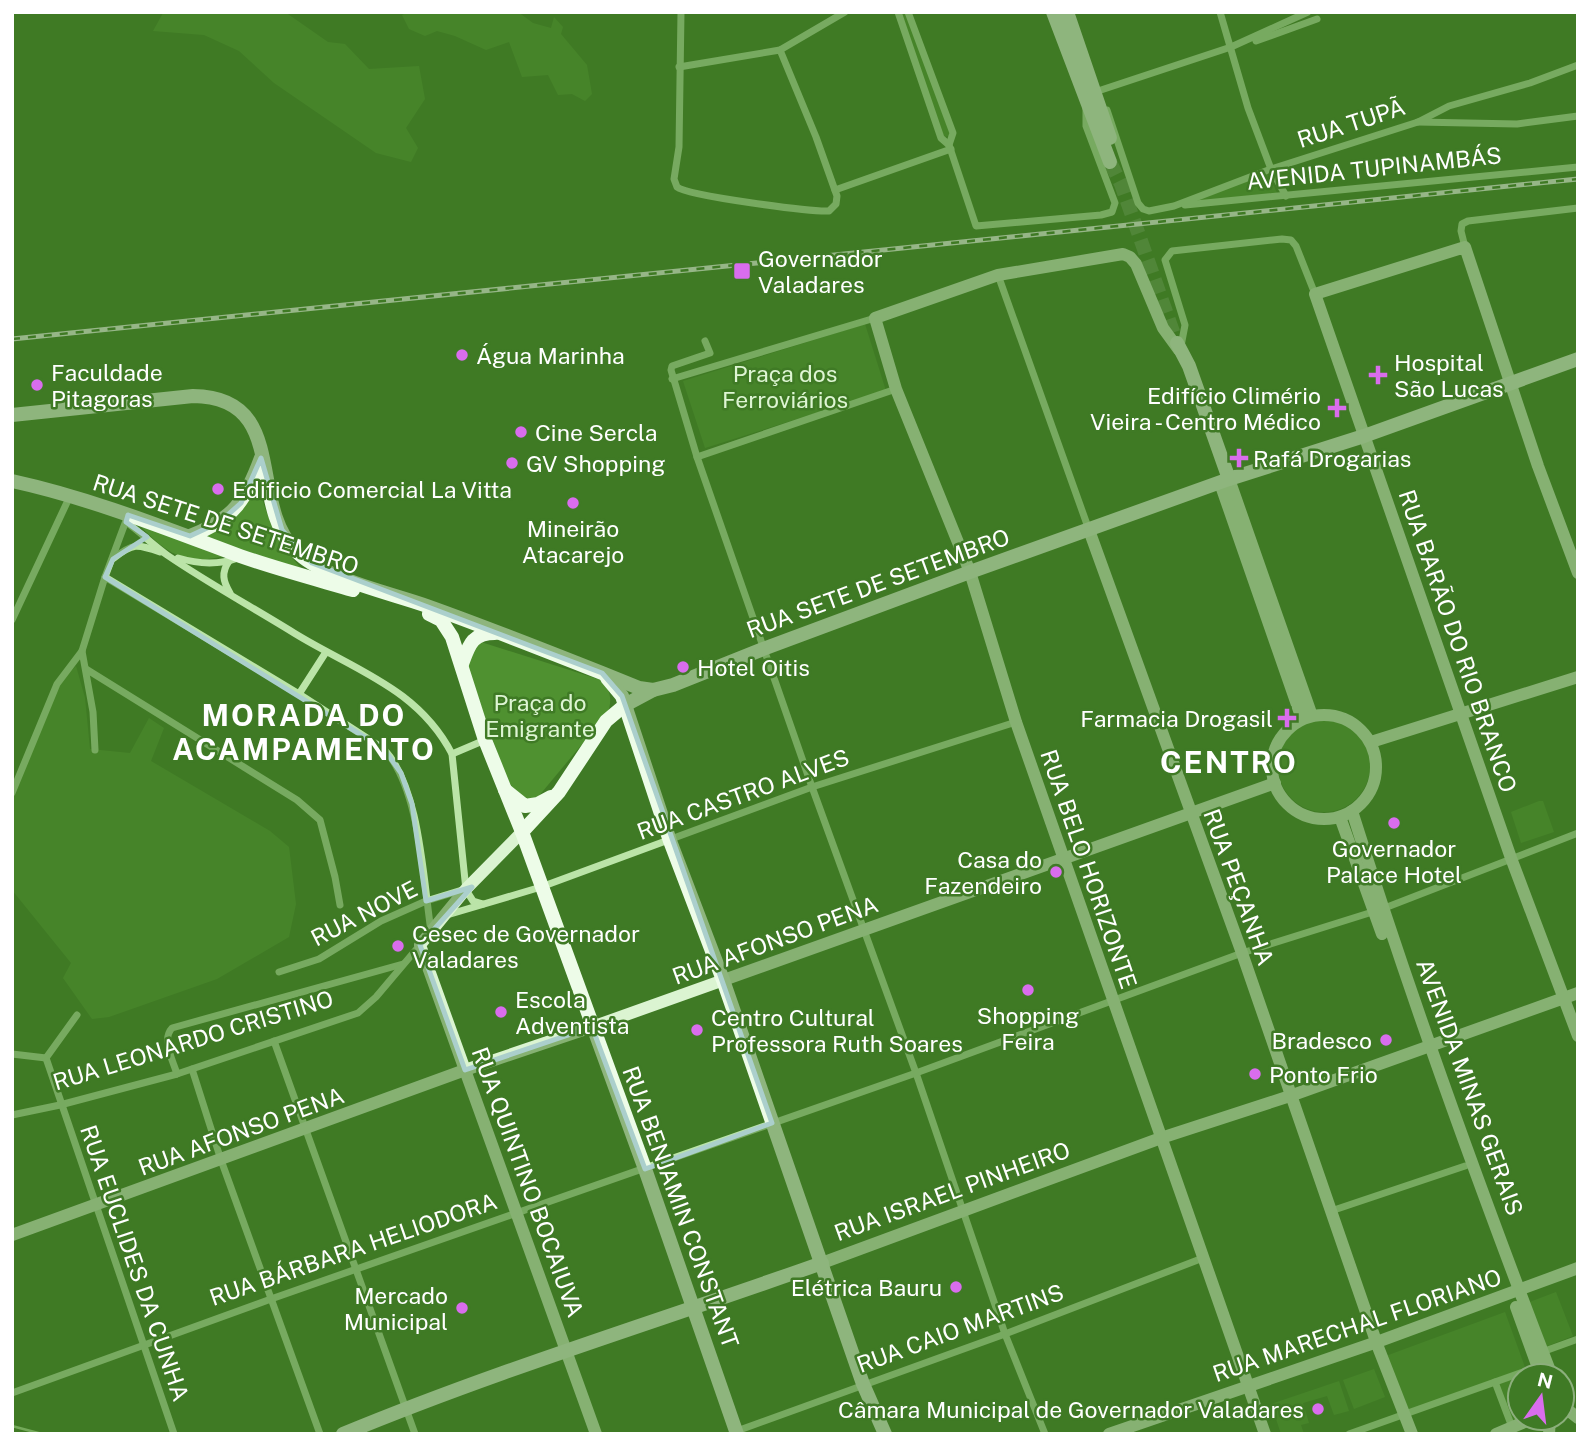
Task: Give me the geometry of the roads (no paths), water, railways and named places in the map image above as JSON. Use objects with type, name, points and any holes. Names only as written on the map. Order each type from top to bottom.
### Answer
[{"type":"main road","points":[[1053,12],[1093,98]]},
{"type":"main road","points":[[1066,12],[1113,161]]},
{"type":"main road","points":[[1178,346],[1189,366],[1224,481]]},
{"type":"main road","name":"RUA SETE DE SETEMBRO","points":[[12,415],[193,396],[217,397],[231,403],[252,425],[282,530],[291,547],[303,557],[327,572],[497,633],[627,685],[653,690],[674,685],[970,572],[1224,481],[1364,436],[1578,359]]},
{"type":"main road","points":[[190,536],[220,522],[236,509],[250,488],[261,458]]},
{"type":"main road","name":"RUA SETE DE SETEMBRO","points":[[12,481],[71,496],[127,518],[190,536],[236,559],[426,613]]},
{"type":"main road","name":"RUA BENJAMIN CONSTANT","points":[[426,613],[439,618],[452,637],[499,780],[522,832],[645,1169],[734,1433]]},
{"type":"main road","points":[[462,664],[474,638],[481,634],[497,633]]},
{"type":"main road","points":[[602,673],[616,686],[625,705],[670,841],[723,980],[863,1384],[885,1434]]},
{"type":"main road","name":"RUA LEONARDO CRISTINO","points":[[522,832],[559,792],[606,721],[625,705],[653,690]]},
{"type":"main road","points":[[499,780],[507,792],[525,806],[538,804],[559,792]]},
{"type":"main road","name":"RUA ISRAEL PINHEIRO","points":[[343,1434],[406,1408],[567,1350],[694,1309],[822,1263]]},
{"type":"street","points":[[681,12],[679,147],[674,179],[677,187],[686,192],[823,211],[832,209],[837,196],[780,50]]},
{"type":"street","points":[[679,67],[780,50],[845,12]]},
{"type":"street","points":[[898,12],[941,138],[950,147],[976,226],[1107,214],[1115,207],[1115,201],[1086,126],[1093,98],[1231,47],[1308,12]]},
{"type":"street","points":[[908,12],[953,133],[950,147]]},
{"type":"street","points":[[1220,12],[1248,108],[1271,169],[1286,196]]},
{"type":"street","points":[[1241,43],[1253,42],[1317,19]]},
{"type":"street","name":"RUA TUPÃ","points":[[1093,98],[1109,115],[1138,203],[1149,211],[1174,206],[1271,169],[1418,122],[1449,106],[1530,83],[1578,65]]},
{"type":"street","points":[[1418,122],[1517,124],[1578,116]]},
{"type":"street","points":[[835,190],[950,147]]},
{"type":"street","name":"AVENIDA TUPINAMBÁS","points":[[1174,206],[1578,167]]},
{"type":"street","points":[[1578,208],[1468,220],[1462,225],[1461,231],[1510,383],[1578,573]]},
{"type":"street","name":"RUA BARÃO DO RIO BRANCO","points":[[1178,346],[1184,335],[1185,325],[1166,263],[1167,255],[1178,249],[1282,239],[1294,243],[1315,294],[1511,858],[1578,1036]]},
{"type":"street","points":[[1315,294],[1465,247]]},
{"type":"street","points":[[672,379],[875,318],[998,275],[1123,254],[1136,264],[1163,328],[1178,346]]},
{"type":"street","name":"RUA PEÇANHA","points":[[998,275],[1412,1434]]},
{"type":"street","name":"RUA BELO HORIZONTE","points":[[875,318],[896,389],[970,572],[1016,722],[1265,1434]]},
{"type":"street","points":[[705,341],[710,353],[672,366],[672,379],[763,649],[965,1211],[1005,1334],[1045,1434]]},
{"type":"street","points":[[697,457],[896,389]]},
{"type":"street","points":[[1224,481],[1307,718]]},
{"type":"street","points":[[12,620],[16,602],[71,496]]},
{"type":"street","points":[[12,793],[57,684],[82,651],[127,518],[165,554],[326,652],[404,695],[431,721],[452,754],[466,889],[473,901],[484,905]]},
{"type":"street","points":[[113,559],[124,550],[137,545],[197,563],[236,559]]},
{"type":"street","points":[[230,593],[223,580],[224,570],[236,559]]},
{"type":"street","points":[[105,578],[299,694],[384,749],[395,761],[412,804],[431,932]]},
{"type":"street","points":[[82,651],[93,712],[95,750]]},
{"type":"street","points":[[299,694],[326,652]]},
{"type":"street","points":[[86,669],[297,800],[320,820],[340,905]]},
{"type":"street","points":[[1371,742],[1578,677]]},
{"type":"street","points":[[1329,715],[1346,719],[1360,729],[1371,742],[1377,773],[1373,788],[1364,801],[1346,814],[1313,818],[1301,813],[1289,806],[1275,783],[1273,755],[1278,741],[1287,730],[1307,718],[1329,715]]},
{"type":"street","name":"RUA CASTRO ALVES","points":[[446,915],[541,887],[812,787],[1016,722]]},
{"type":"street","points":[[452,754],[485,740]]},
{"type":"street","name":"RUA AFONSO PENA","points":[[12,1235],[465,1070],[1275,783]]},
{"type":"street","name":"AVENIDA MINAS GERAIS","points":[[1346,814],[1536,1362]]},
{"type":"street","name":"RUA LEONARDO CRISTINO","points":[[12,1115],[177,1074],[364,1010],[466,889],[522,832]]},
{"type":"street","name":"RUA BÁRBARA HELIODORA","points":[[12,1393],[141,1345],[916,1073],[1242,953],[1378,910],[1578,833]]},
{"type":"street","name":"RUA NOVE","points":[[279,972],[319,959],[381,920],[426,901],[466,889]]},
{"type":"street","name":"RUA QUINTINO BOCAIUVA","points":[[420,945],[596,1434]]},
{"type":"street","points":[[177,1074],[167,1041],[172,1028],[403,964]]},
{"type":"street","name":"RUA ISRAEL PINHEIRO","points":[[822,1263],[1161,1138],[1290,1096],[1578,993]]},
{"type":"street","points":[[12,1054],[46,1058],[77,1016]]},
{"type":"street","points":[[274,1041],[415,1434]]},
{"type":"street","name":"AVENIDA MINAS GERAIS","points":[[1426,1046],[1465,1167],[1515,1295],[1546,1362]]},
{"type":"street","name":"RUA EUCLIDES DA CUNHA","points":[[46,1058],[173,1434]]},
{"type":"street","points":[[192,1069],[221,1160],[320,1434]]},
{"type":"street","points":[[1331,1211],[1465,1167]]},
{"type":"street","name":"RUA CAIO MARTINS","points":[[734,1433],[1203,1258]]},
{"type":"street","name":"RUA MARECHAL FLORIANO","points":[[1515,1295],[1578,1268]]},
{"type":"street","name":"RUA MARECHAL FLORIANO","points":[[1110,1434],[1249,1389],[1515,1295],[1578,1276]]},
{"type":"street","points":[[1542,1352],[1578,1339]]},
{"type":"street","points":[[1349,1434],[1506,1379]]},
{"type":"street","points":[[1495,1382],[1506,1413]]},
{"type":"waterway","points":[[12,1426],[42,1434]]},
{"type":"tunnel","points":[[1110,162],[1121,184],[1177,343]]},
{"type":"railway","points":[[12,339],[1578,179]]},
{"type":"place","name":"Governador Valadares","points":[[742,271]]},
{"type":"place","name":"Água Marinha","points":[[462,355]]},
{"type":"place","name":"Hospital São Lucas","points":[[1378,375]]},
{"type":"place","name":"Faculdade Pitagoras","points":[[37,385]]},
{"type":"place","name":"Edifício Climério Vieira - Centro Médico","points":[[1337,408]]},
{"type":"place","name":"Cine Sercla","points":[[521,432]]},
{"type":"place","name":"Rafá Drogarias","points":[[1239,458]]},
{"type":"place","name":"GV Shopping","points":[[512,463]]},
{"type":"place","name":"Edificio Comercial La Vitta","points":[[218,489]]},
{"type":"place","name":"Mineirão Atacarejo","points":[[573,503]]},
{"type":"place","name":"Hotel Oitis","points":[[683,667]]},
{"type":"place","name":"Farmacia Drogasil","points":[[1287,718]]},
{"type":"place","name":"Governador Palace Hotel","points":[[1394,823]]},
{"type":"place","name":"Casa do Fazendeiro","points":[[1056,872]]},
{"type":"place","name":"Cesec de Governador Valadares","points":[[398,946]]},
{"type":"place","name":"Shopping Feira","points":[[1028,990]]},
{"type":"place","name":"Escola Adventista","points":[[501,1012]]},
{"type":"place","name":"Centro Cultural Professora Ruth Soares","points":[[697,1030]]},
{"type":"place","name":"Bradesco","points":[[1386,1040]]},
{"type":"place","name":"Ponto Frio","points":[[1255,1074]]},
{"type":"place","name":"Elétrica Bauru","points":[[956,1287]]},
{"type":"place","name":"Mercado Municipal","points":[[462,1308]]},
{"type":"place","name":"Câmara Municipal de Governador Valadares","points":[[1318,1409]]},
{"type":"district","name":"MORADA DO ACAMPAMENTO","points":[[304,732]]},
{"type":"district","name":"CENTRO","points":[[1229,762]]},
{"type":"park label","name":"Praça dos Ferroviários","points":[[785,386]]},
{"type":"park label","name":"Praça do Emigrante","points":[[540,715]]}]
